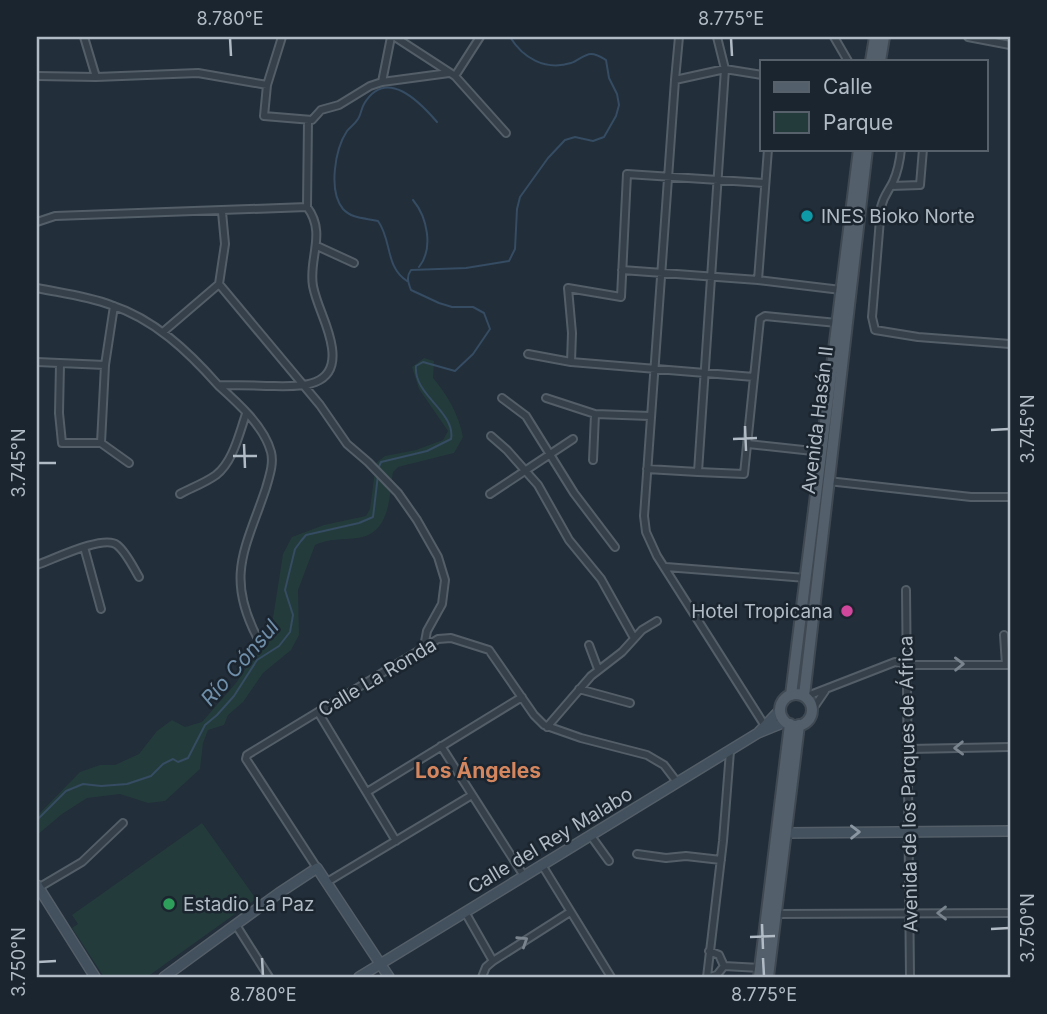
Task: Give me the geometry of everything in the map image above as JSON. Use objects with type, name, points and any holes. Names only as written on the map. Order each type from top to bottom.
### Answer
[{"type":"main road","points":[[871,60],[875,37]]},
{"type":"main road","points":[[880,60],[884,37]]},
{"type":"main road","name":"Avenida Hasán II","points":[[804,697],[823,480],[841,323],[841,290],[859,150]]},
{"type":"main road","name":"Avenida Hasán II","points":[[791,695],[806,578],[823,480],[822,452],[867,150]]},
{"type":"main road","points":[[768,977],[786,834],[791,724],[780,710],[783,701],[791,695],[804,697],[811,710],[807,721],[791,724]]},
{"type":"main road","points":[[760,972],[791,724]]},
{"type":"street","points":[[84,37],[96,77]]},
{"type":"street","points":[[282,37],[267,85],[264,116],[307,120],[314,119],[321,110],[339,105],[382,82],[452,75],[480,37]]},
{"type":"street","points":[[382,82],[393,37],[452,75],[506,133]]},
{"type":"street","points":[[407,45],[412,37]]},
{"type":"street","points":[[679,37],[644,516],[646,532],[657,556],[762,729]]},
{"type":"street","points":[[698,472],[725,69],[717,37]]},
{"type":"street","points":[[834,37],[847,60]]},
{"type":"street","points":[[968,37],[1010,45]]},
{"type":"street","points":[[675,79],[725,69],[760,75]]},
{"type":"street","points":[[37,76],[198,73],[267,85]]},
{"type":"street","points":[[218,384],[302,387],[325,376],[332,362],[327,321],[313,286],[317,246],[312,217],[307,207],[307,120]]},
{"type":"street","points":[[758,280],[768,150]]},
{"type":"street","points":[[901,150],[898,169],[891,186],[885,192],[881,207],[872,317],[875,330],[918,337],[1010,344]]},
{"type":"street","points":[[891,186],[920,185],[923,150]]},
{"type":"street","points":[[571,362],[572,333],[568,288],[621,298],[627,174],[765,183]]},
{"type":"street","points":[[37,222],[55,216],[307,207]]},
{"type":"street","points":[[163,332],[219,284],[225,244],[222,212]]},
{"type":"street","points":[[317,246],[354,263]]},
{"type":"street","points":[[622,270],[758,280],[841,290]]},
{"type":"street","points":[[219,284],[302,387],[320,405],[347,444],[398,493],[438,557],[445,580],[442,604],[427,631],[424,647]]},
{"type":"street","points":[[37,288],[114,306],[163,332],[194,358],[246,414],[265,440],[272,457],[267,484],[241,562],[242,600],[257,637]]},
{"type":"street","points":[[101,443],[105,365],[114,306]]},
{"type":"street","points":[[648,469],[744,474],[760,319],[765,316],[841,323]]},
{"type":"street","points":[[528,354],[571,362],[754,377]]},
{"type":"street","points":[[37,362],[105,365]]},
{"type":"street","points":[[60,364],[59,414],[62,443],[101,443],[129,463]]},
{"type":"street","points":[[502,398],[526,416],[575,493],[615,547]]},
{"type":"street","points":[[546,398],[596,414],[650,416]]},
{"type":"street","points":[[180,494],[215,476],[223,468],[246,414]]},
{"type":"street","points":[[593,460],[596,414]]},
{"type":"street","points":[[491,436],[526,471],[551,504],[569,540],[601,579],[634,638]]},
{"type":"street","points":[[490,494],[573,439]]},
{"type":"street","points":[[748,444],[822,452]]},
{"type":"street","points":[[823,480],[971,497],[1010,497]]},
{"type":"street","points":[[37,565],[99,542],[115,543],[139,577]]},
{"type":"street","points":[[84,547],[100,608]]},
{"type":"street","points":[[666,567],[806,578]]},
{"type":"street","name":"Avenida de los Parques de África","points":[[906,590],[910,977]]},
{"type":"street","points":[[657,621],[598,669],[547,727],[647,755],[664,765],[677,782]]},
{"type":"street","points":[[427,631],[434,640]]},
{"type":"street","points":[[804,697],[900,662],[908,665],[1008,665],[1004,635]]},
{"type":"street","name":"Calle La Ronda","points":[[317,869],[246,759],[247,755],[434,640],[451,638],[486,648],[540,723],[547,727]]},
{"type":"street","points":[[589,645],[598,669]]},
{"type":"street","points":[[579,690],[629,703]]},
{"type":"street","points":[[811,710],[827,690]]},
{"type":"street","points":[[367,792],[522,697]]},
{"type":"street","name":"Calle del Rey Malabo","points":[[359,977],[730,751],[762,729],[780,710]]},
{"type":"street","points":[[318,712],[396,841]]},
{"type":"street","name":"Calle del Rey Malabo","points":[[762,729],[791,724]]},
{"type":"street","points":[[442,746],[524,876]]},
{"type":"street","points":[[909,749],[1010,747]]},
{"type":"street","points":[[709,951],[722,957],[724,966],[718,975],[708,977],[709,951],[721,860],[730,751]]},
{"type":"street","points":[[327,882],[472,796]]},
{"type":"street","points":[[95,977],[38,886],[82,862],[123,823]]},
{"type":"street","points":[[786,834],[1010,831]]},
{"type":"street","points":[[591,836],[609,861]]},
{"type":"street","points":[[637,854],[721,860]]},
{"type":"street","points":[[542,865],[611,977]]},
{"type":"street","points":[[164,977],[317,869],[388,977]]},
{"type":"street","points":[[465,912],[493,961]]},
{"type":"street","points":[[482,977],[486,967],[493,961],[570,912]]},
{"type":"street","points":[[776,914],[1010,913]]},
{"type":"street","points":[[236,925],[269,977]]},
{"type":"street","points":[[724,966],[760,972]]},
{"type":"green space","points":[[424,358],[434,361],[433,378],[452,405],[463,437],[454,453],[398,467],[393,472],[386,513],[382,522],[369,535],[315,545],[298,590],[299,635],[291,650],[263,673],[243,702],[228,715],[224,725],[208,730],[203,743],[200,769],[165,801],[148,803],[120,794],[87,798],[37,835],[37,816],[80,772],[100,765],[115,765],[139,754],[157,731],[172,720],[185,727],[202,722],[236,683],[270,637],[283,554],[292,537],[324,525],[366,516],[370,509],[376,463],[385,456],[416,450],[443,440],[448,431],[419,389],[412,367]]},
{"type":"green space","name":"Estadio La Paz","points":[[202,823],[256,899],[147,977],[104,977],[72,928],[78,924],[72,915]]},
{"type":"waterway","name":"Río Cónsul","points":[[378,469],[381,462],[427,451],[451,439],[447,420],[421,386],[416,366],[423,362],[455,371],[473,354],[490,329],[484,313],[473,307],[452,307],[411,290],[408,280],[411,270],[466,268],[509,261],[515,249],[520,197],[548,158],[565,140],[575,137],[593,141],[604,137],[616,116],[619,105],[609,78],[606,60],[591,54],[561,65],[544,64],[528,57],[510,37]]},
{"type":"waterway","points":[[407,281],[395,268],[378,221],[351,215],[338,201],[335,170],[339,148],[364,104],[373,93],[382,88],[392,88],[412,97],[437,122]]},
{"type":"waterway","points":[[413,200],[422,215],[427,233],[426,251],[419,267]]},
{"type":"waterway","name":"Río Cónsul","points":[[37,820],[66,791],[83,784],[127,784],[151,776],[163,764],[173,759],[178,762],[188,758],[205,725],[234,696],[257,660],[279,646],[290,632],[293,615],[285,590],[295,549],[306,535],[359,523],[373,517],[378,475]]},
{"type":"place","name":"INES Bioko Norte","points":[[807,216]]},
{"type":"place","name":"Hotel Tropicana","points":[[847,611]]},
{"type":"place","name":"Estadio La Paz","points":[[169,904]]},
{"type":"district","name":"Los Ángeles","points":[[478,771]]}]
